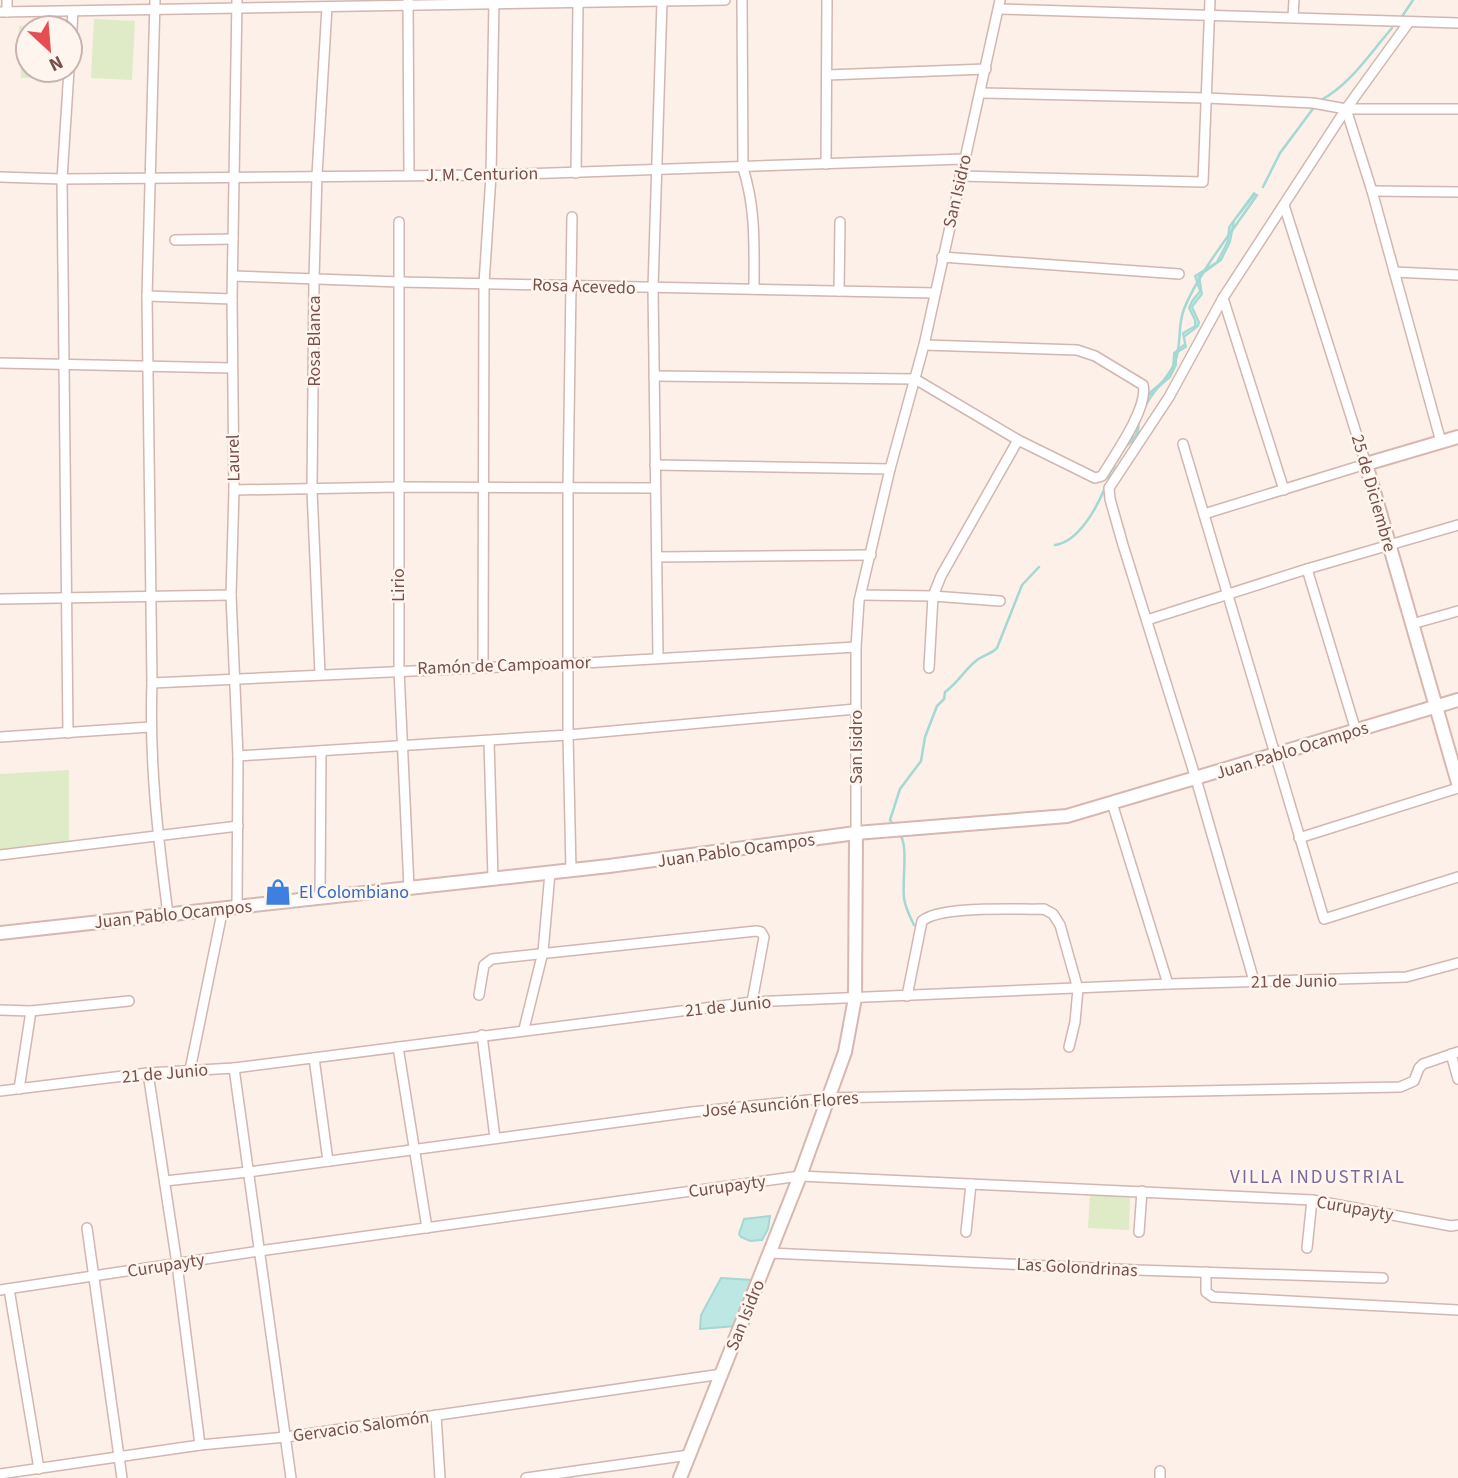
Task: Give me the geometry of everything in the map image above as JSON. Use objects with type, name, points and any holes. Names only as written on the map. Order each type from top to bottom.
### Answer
[{"type":"street","points":[[7,0],[4,12],[74,11],[155,5],[237,4],[327,8],[408,3],[725,0]]},
{"type":"street","points":[[742,0],[743,168],[754,216],[754,289]]},
{"type":"street","points":[[826,164],[827,0]]},
{"type":"street","points":[[960,176],[1202,182],[1210,0]]},
{"type":"street","points":[[1293,17],[1294,0]]},
{"type":"street","points":[[658,657],[653,288],[659,170],[662,1]]},
{"type":"street","points":[[483,666],[484,284],[491,175],[494,2]]},
{"type":"street","points":[[408,3],[409,175]]},
{"type":"street","points":[[576,173],[578,3]]},
{"type":"street","name":"Laurel","points":[[237,4],[231,595],[238,756],[237,907]]},
{"type":"street","points":[[155,5],[146,296],[152,683],[150,727],[157,836],[168,915]]},
{"type":"street","points":[[1000,5],[1458,23]]},
{"type":"street","name":"San Isidro","points":[[680,1478],[800,1176],[845,1052],[855,998],[856,647],[861,595],[890,469],[915,379],[1000,5]]},
{"type":"street","name":"Rosa Blanca","points":[[320,674],[312,489],[314,279],[327,8]]},
{"type":"street","points":[[1254,981],[1196,779],[1123,545],[1109,488],[1169,397],[1223,298],[1346,109],[1409,22]]},
{"type":"street","points":[[827,75],[986,69]]},
{"type":"street","points":[[68,84],[62,179],[68,733]]},
{"type":"street","points":[[981,93],[1206,98],[1313,103],[1346,109],[1458,109]]},
{"type":"street","points":[[1346,109],[1373,191],[1441,442]]},
{"type":"street","name":"J. M. Centurion","points":[[0,177],[62,179],[491,175],[964,159]]},
{"type":"street","points":[[1373,191],[1458,191]]},
{"type":"street","name":"25 de Diciembre","points":[[1284,205],[1366,464],[1458,785]]},
{"type":"street","points":[[571,870],[567,664],[572,217]]},
{"type":"street","name":"Lirio","points":[[399,222],[399,670],[409,888]]},
{"type":"street","points":[[839,291],[840,222]]},
{"type":"street","points":[[175,240],[233,239]]},
{"type":"street","points":[[942,257],[1179,274]]},
{"type":"street","points":[[1394,272],[1458,275]]},
{"type":"street","name":"Rosa Acevedo","points":[[233,276],[935,293]]},
{"type":"street","points":[[146,296],[232,299]]},
{"type":"street","points":[[1223,298],[1284,490]]},
{"type":"street","points":[[654,376],[915,379],[1018,440],[1095,478],[1099,478],[1133,425],[1144,395],[1143,385],[1095,356],[1077,350],[923,345]]},
{"type":"street","points":[[0,363],[232,368]]},
{"type":"street","points":[[1204,514],[1458,437]]},
{"type":"street","points":[[929,668],[933,596],[941,576],[1018,440]]},
{"type":"street","points":[[1183,444],[1324,919],[1458,877]]},
{"type":"street","points":[[655,465],[890,469]]},
{"type":"street","points":[[234,490],[398,487],[655,488]]},
{"type":"street","points":[[1147,620],[1388,544],[1458,525]]},
{"type":"street","points":[[657,557],[871,555]]},
{"type":"street","points":[[1307,569],[1356,731]]},
{"type":"street","points":[[0,599],[231,595]]},
{"type":"street","points":[[861,595],[933,596],[1000,601]]},
{"type":"street","points":[[1412,624],[1458,611]]},
{"type":"street","name":"Ramón de Campoamor","points":[[152,683],[567,664],[856,647]]},
{"type":"street","name":"Juan Pablo Ocampos","points":[[0,933],[550,873],[856,833],[1067,817],[1458,700]]},
{"type":"street","points":[[238,756],[568,735],[856,709]]},
{"type":"street","points":[[0,737],[150,727]]},
{"type":"street","points":[[489,741],[492,878]]},
{"type":"street","points":[[320,898],[321,751]]},
{"type":"street","points":[[1298,838],[1458,785]]},
{"type":"street","points":[[1112,803],[1168,984]]},
{"type":"street","points":[[0,855],[238,826]]},
{"type":"street","points":[[524,1029],[543,952],[550,873]]},
{"type":"street","points":[[190,1070],[223,908]]},
{"type":"street","points":[[907,996],[922,921],[933,914],[944,911],[1044,909],[1053,914],[1060,925],[1078,989],[1069,1047]]},
{"type":"street","points":[[479,995],[486,961],[543,952],[756,931],[761,932],[764,937],[752,1002]]},
{"type":"street","name":"21 de Junio","points":[[0,1091],[148,1073],[234,1068],[752,1002],[1406,977],[1458,963]]},
{"type":"street","points":[[0,1010],[31,1011],[129,1000]]},
{"type":"street","points":[[19,1088],[31,1011]]},
{"type":"street","points":[[482,1035],[495,1138]]},
{"type":"street","points":[[398,1047],[427,1228]]},
{"type":"street","points":[[1454,1053],[1458,1079]]},
{"type":"street","name":"José Asunción Flores","points":[[165,1181],[692,1112],[828,1098],[1400,1087],[1414,1081],[1423,1064],[1454,1053]]},
{"type":"street","points":[[314,1058],[328,1161]]},
{"type":"street","points":[[234,1068],[291,1478]]},
{"type":"street","points":[[148,1073],[177,1264],[200,1445]]},
{"type":"street","name":"Curupayty","points":[[5,1290],[259,1251],[800,1176],[1312,1200],[1451,1226],[1458,1225]]},
{"type":"street","points":[[966,1232],[971,1184]]},
{"type":"street","points":[[1139,1232],[1142,1191]]},
{"type":"street","points":[[1307,1248],[1312,1200]]},
{"type":"street","points":[[86,1228],[122,1478]]},
{"type":"street","name":"Las Golondrinas","points":[[770,1253],[1383,1278]]},
{"type":"street","points":[[1206,1272],[1206,1292],[1213,1297],[1458,1310]]},
{"type":"street","points":[[5,1290],[39,1469]]},
{"type":"street","name":"Gervacio Salomón","points":[[0,1474],[200,1445],[286,1437],[722,1374]]},
{"type":"street","points":[[436,1415],[440,1478]]},
{"type":"street","points":[[526,1478],[585,1474],[689,1455]]},
{"type":"green space","points":[[94,19],[135,21],[132,80],[91,78]]},
{"type":"green space","points":[[69,770],[69,841],[0,850],[0,774]]},
{"type":"green space","points":[[1090,1195],[1130,1196],[1129,1230],[1088,1228]]},
{"type":"water","points":[[1254,193],[1234,221],[1230,242],[1221,260],[1199,276],[1202,294],[1192,307],[1199,322],[1198,326],[1184,337],[1186,347],[1176,353],[1176,365],[1170,377],[1148,396],[1139,420],[1138,436],[1116,457],[1136,435],[1138,421],[1148,394],[1168,377],[1173,368],[1174,353],[1185,344],[1183,333],[1195,326],[1189,308],[1200,291],[1195,276],[1217,262],[1228,241],[1229,227]]},
{"type":"water","points":[[770,1216],[768,1229],[762,1240],[750,1241],[739,1234],[744,1219]]},
{"type":"water","points":[[721,1278],[752,1280],[736,1326],[700,1329],[701,1315]]},
{"type":"waterway","points":[[1403,15],[1413,0]]},
{"type":"waterway","points":[[1321,100],[1351,77],[1392,28]]},
{"type":"waterway","points":[[1263,187],[1280,153],[1315,106]]},
{"type":"waterway","points":[[1145,407],[1175,362],[1182,316],[1190,295],[1257,195]]},
{"type":"waterway","points":[[1113,476],[1115,462]]},
{"type":"waterway","points":[[1055,545],[1063,543],[1079,531],[1104,490]]},
{"type":"waterway","points":[[893,824],[890,820],[900,789],[921,761],[925,737],[937,706],[944,699],[945,692],[973,664],[997,648],[1022,585],[1039,567]]},
{"type":"waterway","points":[[901,836],[904,849],[904,898],[914,925]]},
{"type":"place","name":"El Colombiano","points":[[278,892]]},
{"type":"district","name":"VILLA INDUSTRIAL","points":[[1318,1176]]}]
